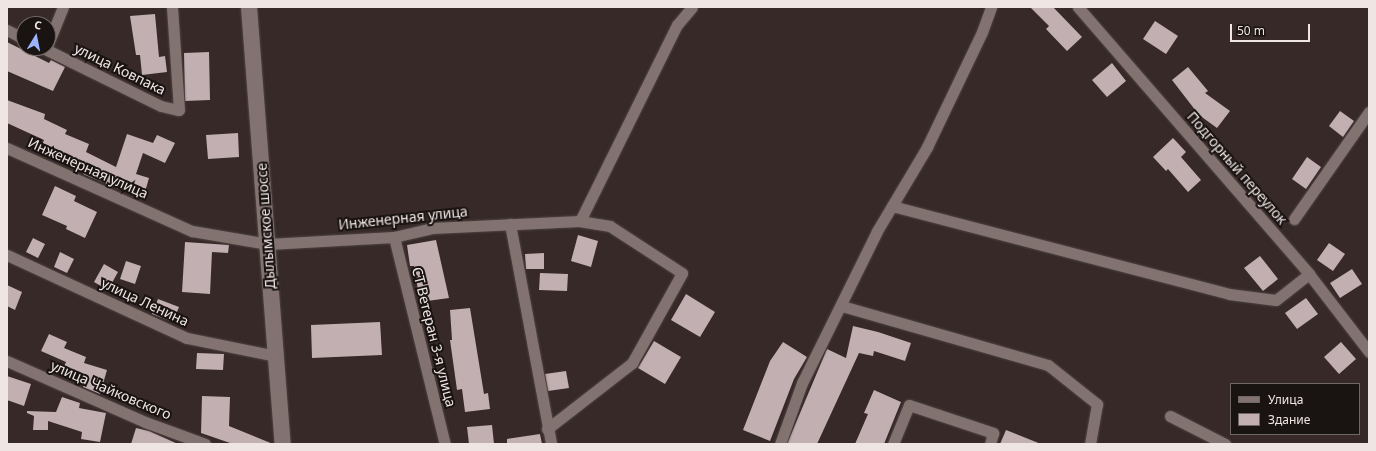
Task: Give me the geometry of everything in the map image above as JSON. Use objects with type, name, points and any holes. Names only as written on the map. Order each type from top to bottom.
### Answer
[{"type":"main road","name":"Дылымское шоссе","points":[[249,7],[283,444]]},
{"type":"street","points":[[56,23],[63,7]]},
{"type":"street","name":"улица Ковпака","points":[[56,52],[161,106],[179,110],[172,7]]},
{"type":"street","points":[[547,429],[632,364],[682,273],[610,226],[580,221],[677,24],[692,7]]},
{"type":"street","points":[[780,444],[802,382],[842,306],[877,231],[927,147],[982,32],[991,7]]},
{"type":"street","name":"Подгорный переулок","points":[[1078,7],[1309,274],[1369,352]]},
{"type":"street","points":[[1294,219],[1369,112]]},
{"type":"street","name":"Инженерная улица","points":[[7,148],[192,232],[268,244],[394,237],[432,228],[580,221]]},
{"type":"street","points":[[892,206],[1229,294],[1276,300],[1309,274]]},
{"type":"street","points":[[510,224],[547,429],[552,444]]},
{"type":"street","name":"СТ Ветеран 3-я улица","points":[[394,237],[445,444]]},
{"type":"street","name":"улица Ленина","points":[[7,255],[187,338],[276,356]]},
{"type":"street","points":[[842,306],[1048,364],[1097,404],[1090,444]]},
{"type":"street","name":"улица Чайковского","points":[[7,361],[145,422],[205,444]]},
{"type":"street","points":[[893,444],[909,405],[994,433],[990,444]]},
{"type":"street","points":[[1170,416],[1225,444]]},
{"type":"building","points":[[1030,7],[1053,7],[1082,37],[1067,51],[1046,29],[1049,26]]},
{"type":"building","points":[[155,14],[159,57],[165,56],[167,72],[142,75],[140,55],[136,55],[130,16]]},
{"type":"building","points":[[1155,21],[1178,36],[1166,54],[1143,39]]},
{"type":"building","points":[[7,42],[16,46],[16,56],[35,56],[49,63],[51,60],[65,67],[53,91],[7,71]]},
{"type":"building","points":[[209,52],[210,100],[185,101],[184,53]]},
{"type":"building","points":[[1112,63],[1126,81],[1107,97],[1092,80]]},
{"type":"building","points":[[1188,67],[1208,91],[1205,93],[1230,111],[1217,128],[1199,115],[1172,80]]},
{"type":"building","points":[[7,100],[45,114],[44,119],[67,130],[65,134],[89,144],[86,152],[116,167],[127,134],[153,143],[157,135],[175,143],[165,163],[143,153],[136,174],[149,178],[143,199],[83,174],[87,166],[42,145],[44,140],[7,123]]},
{"type":"building","points":[[1340,111],[1354,121],[1343,137],[1329,126]]},
{"type":"building","points":[[238,133],[239,157],[208,159],[206,135]]},
{"type":"building","points":[[1173,138],[1186,152],[1181,157],[1201,180],[1188,192],[1168,169],[1166,171],[1153,157]]},
{"type":"building","points":[[1307,157],[1321,167],[1306,189],[1292,179]]},
{"type":"building","points":[[55,186],[76,196],[74,201],[97,212],[85,238],[66,229],[67,226],[42,215]]},
{"type":"building","points":[[578,235],[598,241],[591,267],[571,261]]},
{"type":"building","points":[[33,238],[45,244],[38,258],[26,252]]},
{"type":"building","points":[[436,240],[449,298],[420,302],[414,266],[410,266],[407,245]]},
{"type":"building","points":[[185,242],[229,245],[228,253],[212,252],[210,294],[182,292]]},
{"type":"building","points":[[1329,243],[1345,254],[1333,271],[1317,260]]},
{"type":"building","points":[[60,252],[74,259],[67,273],[54,267]]},
{"type":"building","points":[[544,253],[544,269],[526,269],[525,254]]},
{"type":"building","points":[[1260,256],[1278,279],[1263,291],[1244,268]]},
{"type":"building","points":[[126,261],[141,266],[135,284],[120,279]]},
{"type":"building","points":[[104,264],[118,272],[108,290],[94,282]]},
{"type":"building","points":[[1352,269],[1362,284],[1340,298],[1330,283]]},
{"type":"building","points":[[540,273],[568,274],[567,291],[539,290]]},
{"type":"building","points":[[7,285],[22,292],[15,310],[7,306]]},
{"type":"building","points":[[686,294],[715,312],[700,337],[671,320]]},
{"type":"building","points":[[1306,298],[1318,314],[1297,329],[1285,313]]},
{"type":"building","points":[[158,299],[179,307],[173,322],[152,314]]},
{"type":"building","points":[[470,308],[484,394],[488,393],[490,409],[465,412],[462,389],[457,390],[450,340],[452,340],[450,310]]},
{"type":"building","points":[[380,322],[382,355],[312,358],[311,325]]},
{"type":"building","points":[[853,326],[878,332],[911,343],[905,361],[874,351],[873,356],[859,353],[817,444],[787,444],[827,349],[846,358]]},
{"type":"building","points":[[49,334],[67,342],[64,348],[86,357],[84,363],[107,370],[100,394],[83,387],[86,377],[63,369],[66,362],[41,351]]},
{"type":"building","points":[[654,341],[681,357],[665,384],[638,368]]},
{"type":"building","points":[[783,342],[807,357],[794,379],[770,441],[743,430],[770,361]]},
{"type":"building","points":[[1341,342],[1356,359],[1339,374],[1324,357]]},
{"type":"building","points":[[197,353],[224,354],[223,370],[196,369]]},
{"type":"building","points":[[566,371],[569,388],[548,391],[545,374]]},
{"type":"building","points":[[7,376],[31,384],[24,406],[7,400]]},
{"type":"building","points":[[874,390],[901,402],[884,444],[855,444],[868,414],[864,413]]},
{"type":"building","points":[[202,396],[230,397],[229,426],[273,444],[233,444],[201,433]]},
{"type":"building","points":[[62,397],[80,403],[79,408],[106,413],[100,442],[81,439],[82,432],[48,421],[48,430],[33,430],[34,416],[27,413],[27,411],[56,412]]},
{"type":"building","points":[[492,425],[494,444],[469,444],[467,427]]},
{"type":"building","points":[[136,428],[149,431],[178,444],[131,444]]},
{"type":"building","points":[[1006,430],[1041,444],[1000,444]]},
{"type":"building","points":[[540,434],[542,444],[507,444],[507,439]]}]
